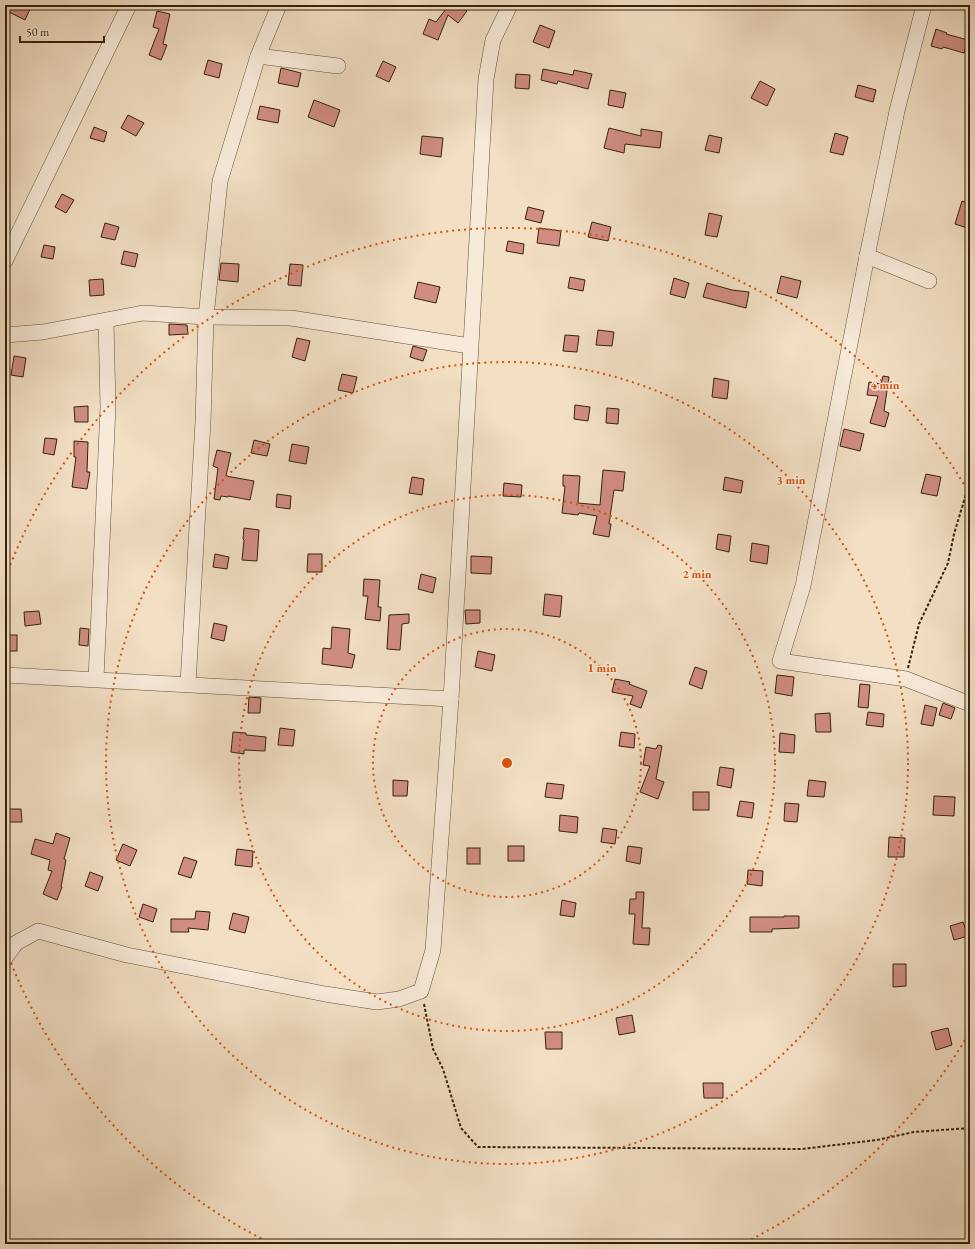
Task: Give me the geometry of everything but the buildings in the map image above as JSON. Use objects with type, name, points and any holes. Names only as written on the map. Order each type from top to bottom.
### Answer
[{"type":"street","points":[[5,261],[129,5]]},
{"type":"street","points":[[188,684],[203,422],[206,317],[220,181],[258,56],[279,5]]},
{"type":"street","points":[[5,958],[16,943],[38,931],[127,955],[325,994],[377,1002],[399,1000],[421,991],[433,950],[451,699],[486,79],[493,40],[510,5]]},
{"type":"street","points":[[924,5],[897,111],[802,586],[780,662],[906,678],[970,704]]},
{"type":"street","points":[[258,56],[338,66]]},
{"type":"street","points":[[867,256],[929,281]]},
{"type":"street","points":[[5,335],[43,332],[143,313],[206,317],[291,318],[470,346]]},
{"type":"street","points":[[96,679],[108,407],[106,321]]},
{"type":"street","points":[[5,675],[451,699]]},
{"type":"path","points":[[906,678],[919,624],[948,563],[954,534],[970,481]]},
{"type":"path","points":[[421,991],[433,1050],[443,1069],[461,1128],[478,1147],[802,1149],[877,1140],[914,1132],[970,1128]]}]
